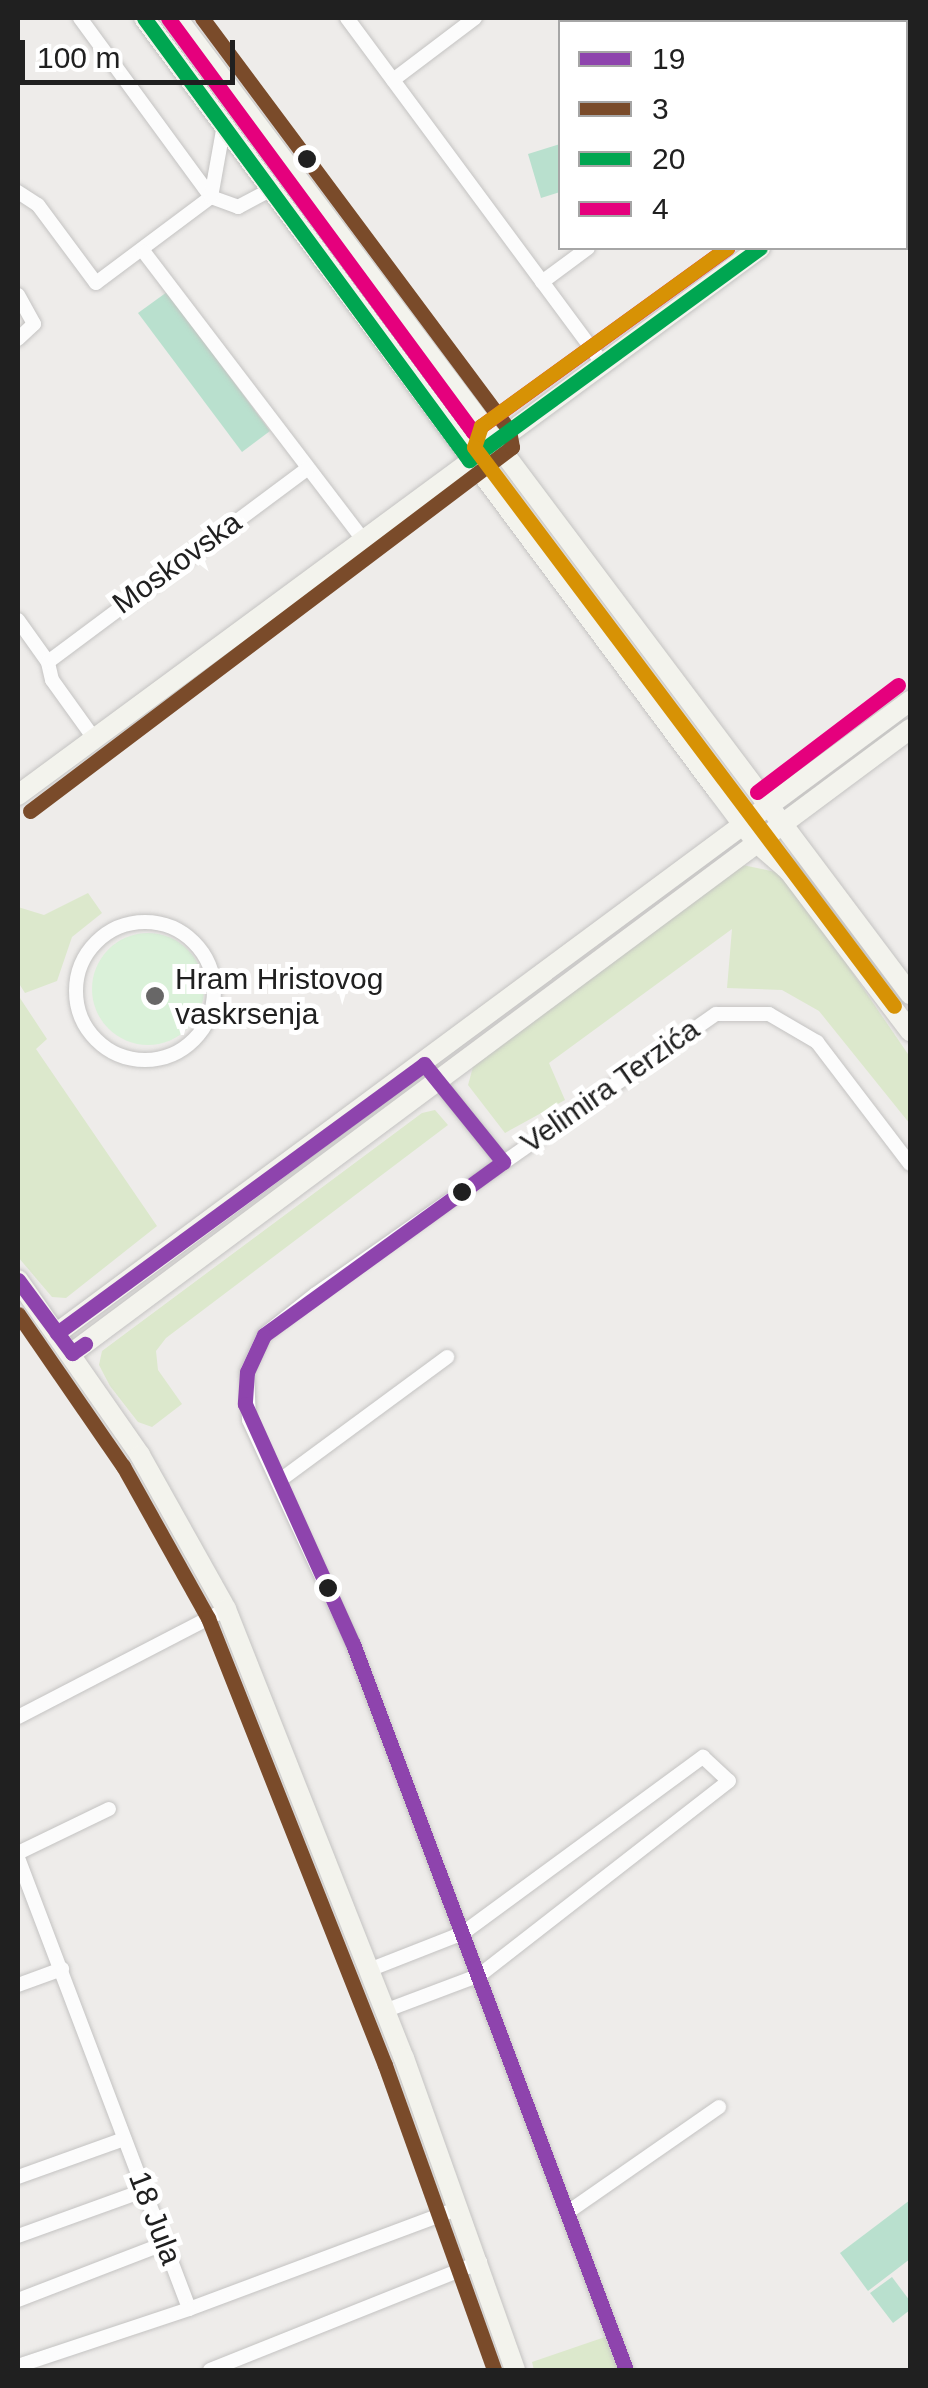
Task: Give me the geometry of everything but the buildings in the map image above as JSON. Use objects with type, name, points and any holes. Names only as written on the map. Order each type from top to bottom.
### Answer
[{"type":"main road","points":[[144,18],[752,835],[800,885],[910,1030]]},
{"type":"main road","points":[[177,18],[910,994]]},
{"type":"main road","points":[[18,795],[757,250]]},
{"type":"main road","points":[[776,817],[910,701]]},
{"type":"main road","points":[[72,1352],[438,1083],[776,817],[910,729]]},
{"type":"main road","points":[[57,1333],[424,1064],[752,835]]},
{"type":"main road","points":[[18,1280],[72,1352],[140,1455],[226,1609],[460,2208],[512,2370]]},
{"type":"street","points":[[80,18],[211,198],[238,206],[270,190]]},
{"type":"street","points":[[348,18],[602,363]]},
{"type":"street","points":[[393,80],[476,18]]},
{"type":"street","points":[[18,192],[38,206],[96,283],[144,252],[211,198],[224,125]]},
{"type":"street","points":[[542,282],[585,250]]},
{"type":"street","points":[[144,252],[363,539]]},
{"type":"street","points":[[18,295],[34,324],[18,339]]},
{"type":"street","name":"Moskovska","points":[[48,662],[308,468]]},
{"type":"street","points":[[18,620],[48,662],[52,680],[93,737]]},
{"type":"street","points":[[143,922],[190,938],[213,978],[213,1004],[203,1028],[182,1050],[152,1060],[108,1048],[86,1026],[77,996],[89,952],[112,931],[143,922]]},
{"type":"street","name":"Velimira Terzića","points":[[279,1481],[245,1404],[253,1356],[264,1335],[696,1022],[752,1012],[786,1020],[817,1042],[910,1164]]},
{"type":"street","points":[[424,1064],[503,1162]]},
{"type":"street","points":[[447,1357],[279,1481],[352,1644],[480,1974],[626,2370]]},
{"type":"street","points":[[18,1717],[226,1609]]},
{"type":"street","points":[[368,1970],[463,1934],[703,1757],[729,1781],[480,1974],[384,2011]]},
{"type":"street","points":[[18,1856],[109,1809]]},
{"type":"street","name":"18 Jula","points":[[18,1856],[189,2309]]},
{"type":"street","points":[[18,1985],[62,1968]]},
{"type":"street","points":[[568,2212],[718,2108]]},
{"type":"street","points":[[18,2177],[124,2139]]},
{"type":"street","points":[[18,2236],[144,2190]]},
{"type":"street","points":[[18,2366],[189,2309],[460,2208]]},
{"type":"street","points":[[18,2300],[166,2243]]},
{"type":"street","points":[[210,2370],[480,2262]]},
{"type":"green space","points":[[558,145],[558,193],[541,198],[528,154]]},
{"type":"green space","points":[[167,292],[270,431],[242,452],[138,313]]},
{"type":"green space","points":[[743,865],[785,874],[910,1057],[910,1124],[819,1011],[782,990],[727,988],[732,929],[549,1063],[565,1100],[505,1133],[468,1085],[473,1067]]},
{"type":"green space","points":[[88,893],[102,913],[72,937],[57,981],[25,993],[18,982],[18,907],[44,915]]},
{"type":"green space","points":[[148,933],[169,938],[187,950],[199,968],[204,989],[199,1010],[187,1028],[169,1040],[148,1045],[127,1040],[109,1028],[97,1010],[92,989],[97,968],[109,950],[127,938]]},
{"type":"green space","points":[[18,995],[47,1039],[36,1049],[157,1226],[66,1298],[52,1297],[18,1257]]},
{"type":"green space","points":[[435,1110],[448,1125],[166,1338],[156,1351],[158,1370],[182,1404],[152,1427],[138,1422],[99,1365],[102,1351],[422,1113]]},
{"type":"green space","points":[[910,2200],[910,2259],[868,2291],[840,2253]]},
{"type":"green space","points":[[892,2277],[910,2301],[910,2310],[893,2323],[870,2293]]},
{"type":"green space","points":[[605,2337],[618,2370],[534,2370],[532,2362]]},
{"type":"transit line","name":"20","points":[[144,18],[469,460],[757,250]]},
{"type":"transit line","name":"4","points":[[168,18],[473,432],[724,250]]},
{"type":"transit line","name":"3","points":[[30,811],[512,447],[509,430],[202,18]]},
{"type":"transit line","points":[[724,250],[481,426],[474,447],[894,1006]]},
{"type":"transit line","name":"4","points":[[757,792],[898,685]]},
{"type":"transit line","name":"19","points":[[57,1333],[424,1064],[503,1162]]},
{"type":"transit line","name":"19","points":[[503,1162],[264,1335],[247,1372],[245,1404],[353,1644],[626,2370]]},
{"type":"transit line","name":"19","points":[[18,1280],[72,1353],[85,1344]]},
{"type":"transit line","name":"3","points":[[18,1314],[123,1466],[208,1618],[385,2065],[494,2370]]},
{"type":"place","name":"Hram Hristovog vaskrsenja","points":[[155,996]]}]
